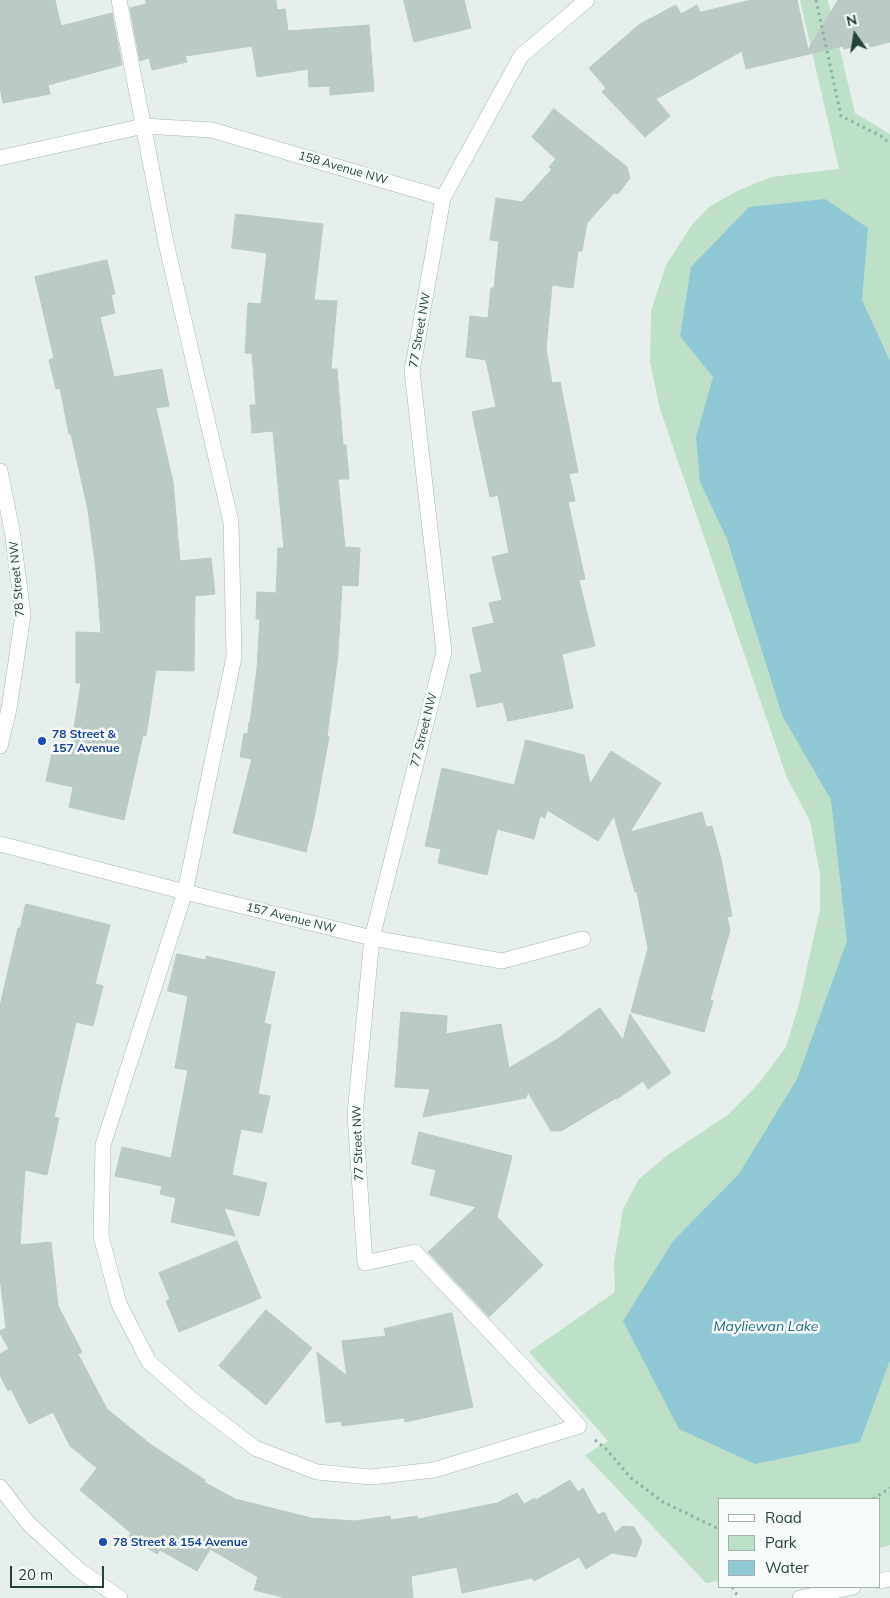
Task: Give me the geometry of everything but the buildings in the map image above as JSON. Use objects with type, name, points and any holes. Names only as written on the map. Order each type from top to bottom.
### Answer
[{"type":"street","points":[[119,0],[166,243],[231,522],[234,657],[185,892],[103,1144],[101,1236],[119,1304],[149,1362],[196,1403],[255,1448],[317,1472],[371,1477],[434,1470],[579,1426]]},
{"type":"street","points":[[443,198],[521,56],[587,0]]},
{"type":"street","name":"158 Avenue NW","points":[[0,158],[144,126],[212,130],[443,198]]},
{"type":"street","name":"77 Street NW","points":[[443,198],[412,371],[444,652],[372,938],[355,1114],[365,1263],[415,1252],[579,1426]]},
{"type":"street","name":"78 Street NW","points":[[0,472],[12,530],[23,615],[9,709],[0,746]]},
{"type":"street","name":"157 Avenue NW","points":[[0,844],[372,938],[502,961],[583,939]]},
{"type":"street","points":[[0,1487],[28,1524],[79,1570],[120,1598]]},
{"type":"street","points":[[800,1598],[848,1588]]},
{"type":"path","points":[[816,0],[841,116],[881,136],[890,144]]},
{"type":"path","points":[[579,1426],[606,1449],[631,1478],[663,1502],[718,1529]]},
{"type":"path","points":[[875,1498],[890,1488]]},
{"type":"green space","name":"Mayliewan Lake","points":[[800,0],[828,0],[855,113],[890,134],[890,1545],[880,1548],[880,1498],[718,1498],[718,1581],[706,1583],[585,1455],[608,1441],[529,1352],[615,1292],[614,1263],[623,1209],[639,1179],[669,1154],[729,1114],[759,1083],[786,1047],[799,1004],[820,909],[820,874],[810,821],[787,778],[660,409],[650,362],[651,311],[666,265],[691,226],[709,207],[737,191],[771,177],[839,169]]},
{"type":"water","name":"Mayliewan Lake","points":[[825,199],[868,228],[862,300],[890,361],[890,1360],[860,1442],[755,1464],[679,1429],[623,1321],[673,1241],[739,1174],[797,1079],[847,941],[831,800],[782,715],[727,539],[700,482],[696,437],[713,377],[680,336],[691,267],[749,207]]},
{"type":"place","name":"78 Street & 157 Avenue","points":[[42,741]]},
{"type":"place","name":"78 Street & 154 Avenue","points":[[103,1542]]}]
